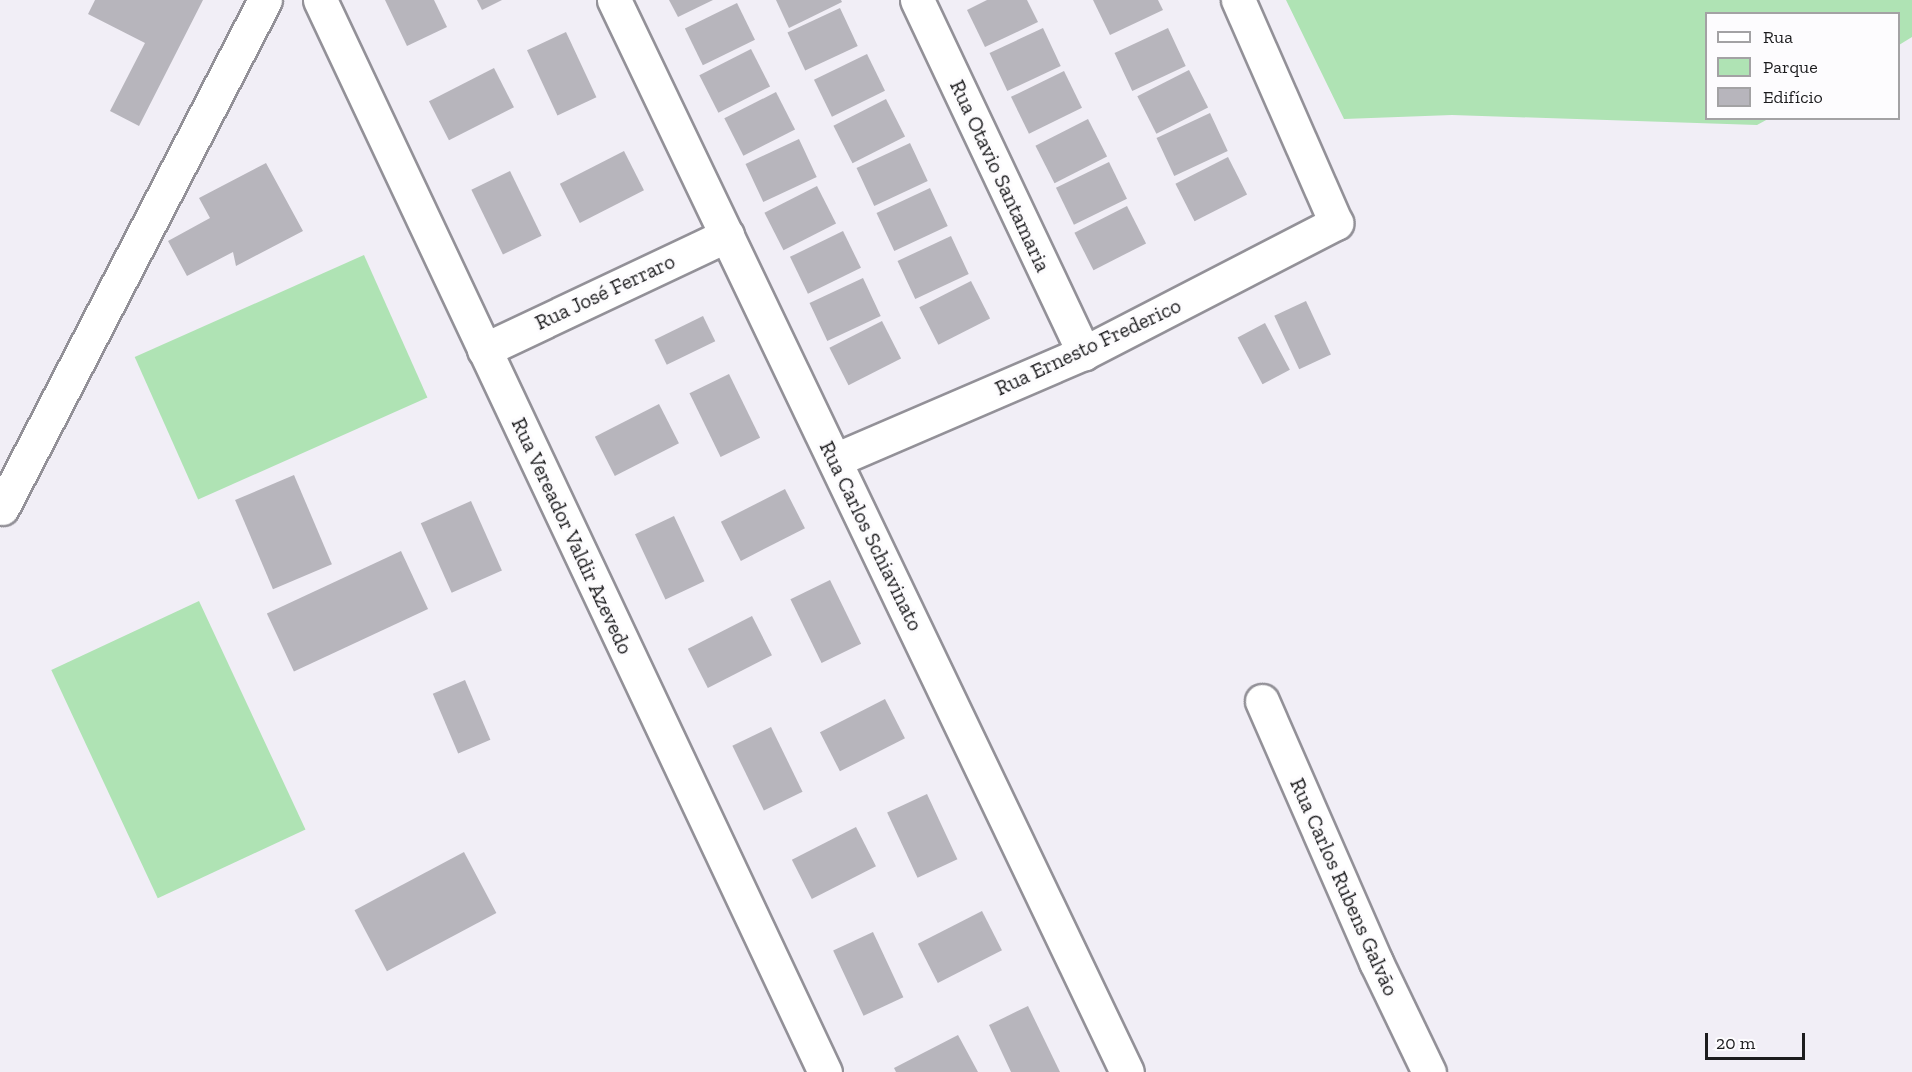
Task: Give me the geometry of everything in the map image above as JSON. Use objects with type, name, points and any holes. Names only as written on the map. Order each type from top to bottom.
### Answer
[{"type":"street","points":[[2,508],[265,0]]},
{"type":"street","name":"Rua Vereador Valdir Azevedo","points":[[320,0],[825,1072]]},
{"type":"street","name":"Rua Carlos Schiavinato","points":[[614,0],[1127,1072]]},
{"type":"street","name":"Rua Otavio Santamaria","points":[[917,0],[1084,353]]},
{"type":"street","name":"Rua Ernesto Frederico","points":[[835,460],[1084,353],[1336,223],[1238,0]]},
{"type":"street","name":"Rua José Ferraro","points":[[484,350],[727,235]]},
{"type":"street","name":"Rua Carlos Rubens Galvão","points":[[1262,702],[1376,962],[1429,1072]]},
{"type":"green space","points":[[1286,0],[1912,0],[1912,37],[1900,44],[1900,12],[1705,12],[1705,120],[1766,120],[1757,125],[1452,115],[1344,119]]},
{"type":"green space","points":[[364,255],[427,398],[198,500],[135,357]]},
{"type":"green space","points":[[199,601],[305,829],[158,898],[51,670]]},
{"type":"building","points":[[95,0],[203,0],[139,126],[110,111],[145,43],[88,14]]},
{"type":"building","points":[[385,0],[434,0],[447,27],[407,46]]},
{"type":"building","points":[[477,0],[502,0],[482,10]]},
{"type":"building","points":[[669,0],[713,0],[678,17]]},
{"type":"building","points":[[776,0],[841,0],[842,2],[789,28]]},
{"type":"building","points":[[987,0],[1027,0],[1038,22],[985,47],[967,10]]},
{"type":"building","points":[[1093,0],[1158,0],[1163,10],[1110,35]]},
{"type":"building","points":[[737,3],[755,40],[703,65],[685,28]]},
{"type":"building","points":[[840,8],[858,46],[805,71],[787,33]]},
{"type":"building","points":[[1043,28],[1061,66],[1007,91],[990,53]]},
{"type":"building","points":[[1168,28],[1186,66],[1132,91],[1115,53]]},
{"type":"building","points":[[566,32],[596,97],[557,115],[527,50]]},
{"type":"building","points":[[751,49],[770,86],[718,113],[699,75]]},
{"type":"building","points":[[867,54],[885,91],[832,117],[814,80]]},
{"type":"building","points":[[494,68],[514,107],[449,140],[429,101]]},
{"type":"building","points":[[1189,70],[1208,107],[1156,134],[1137,96]]},
{"type":"building","points":[[1064,71],[1082,108],[1029,134],[1011,97]]},
{"type":"building","points":[[776,92],[795,129],[743,156],[724,118]]},
{"type":"building","points":[[886,99],[905,136],[852,163],[833,126]]},
{"type":"building","points":[[1210,113],[1228,151],[1174,176],[1157,138]]},
{"type":"building","points":[[1088,119],[1107,156],[1054,183],[1035,146]]},
{"type":"building","points":[[799,139],[817,177],[763,202],[746,164]]},
{"type":"building","points":[[910,143],[928,181],[874,206],[857,168]]},
{"type":"building","points":[[624,151],[644,190],[580,223],[560,184]]},
{"type":"building","points":[[1228,157],[1247,194],[1194,221],[1175,184]]},
{"type":"building","points":[[1109,162],[1127,199],[1074,225],[1056,188]]},
{"type":"building","points":[[266,163],[303,231],[236,266],[233,252],[187,276],[168,241],[210,218],[199,198]]},
{"type":"building","points":[[510,171],[542,236],[503,255],[471,190]]},
{"type":"building","points":[[817,186],[836,223],[783,250],[764,213]]},
{"type":"building","points":[[930,188],[948,226],[894,251],[877,213]]},
{"type":"building","points":[[1127,206],[1146,243],[1093,270],[1074,233]]},
{"type":"building","points":[[843,231],[861,268],[808,294],[790,257]]},
{"type":"building","points":[[951,236],[969,274],[915,299],[898,261]]},
{"type":"building","points":[[863,278],[881,316],[827,341],[810,303]]},
{"type":"building","points":[[971,281],[990,318],[938,345],[919,307]]},
{"type":"building","points":[[1306,301],[1331,354],[1299,369],[1274,316]]},
{"type":"building","points":[[703,316],[715,341],[667,365],[654,340]]},
{"type":"building","points":[[882,321],[901,358],[848,385],[829,348]]},
{"type":"building","points":[[1265,323],[1290,370],[1263,384],[1238,338]]},
{"type":"building","points":[[729,374],[760,438],[721,457],[689,393]]},
{"type":"building","points":[[659,404],[679,443],[615,476],[595,437]]},
{"type":"building","points":[[294,475],[332,564],[273,589],[235,500]]},
{"type":"building","points":[[785,489],[805,528],[741,561],[721,522]]},
{"type":"building","points":[[471,501],[502,570],[452,593],[421,523]]},
{"type":"building","points":[[674,516],[704,581],[665,599],[635,534]]},
{"type":"building","points":[[401,551],[428,609],[294,672],[267,614]]},
{"type":"building","points":[[830,580],[861,644],[822,663],[790,599]]},
{"type":"building","points":[[752,616],[772,655],[708,688],[688,649]]},
{"type":"building","points":[[465,680],[490,740],[458,754],[433,694]]},
{"type":"building","points":[[885,699],[905,738],[840,771],[820,732]]},
{"type":"building","points":[[771,727],[803,792],[764,811],[732,746]]},
{"type":"building","points":[[927,794],[957,859],[918,878],[887,813]]},
{"type":"building","points":[[856,827],[876,866],[812,899],[792,860]]},
{"type":"building","points":[[464,852],[496,913],[387,971],[355,910]]},
{"type":"building","points":[[982,911],[1002,950],[938,983],[918,944]]},
{"type":"building","points":[[873,932],[903,997],[864,1016],[833,951]]},
{"type":"building","points":[[1028,1006],[1060,1072],[1011,1072],[989,1025]]},
{"type":"building","points":[[958,1035],[978,1072],[896,1072],[894,1068]]}]
